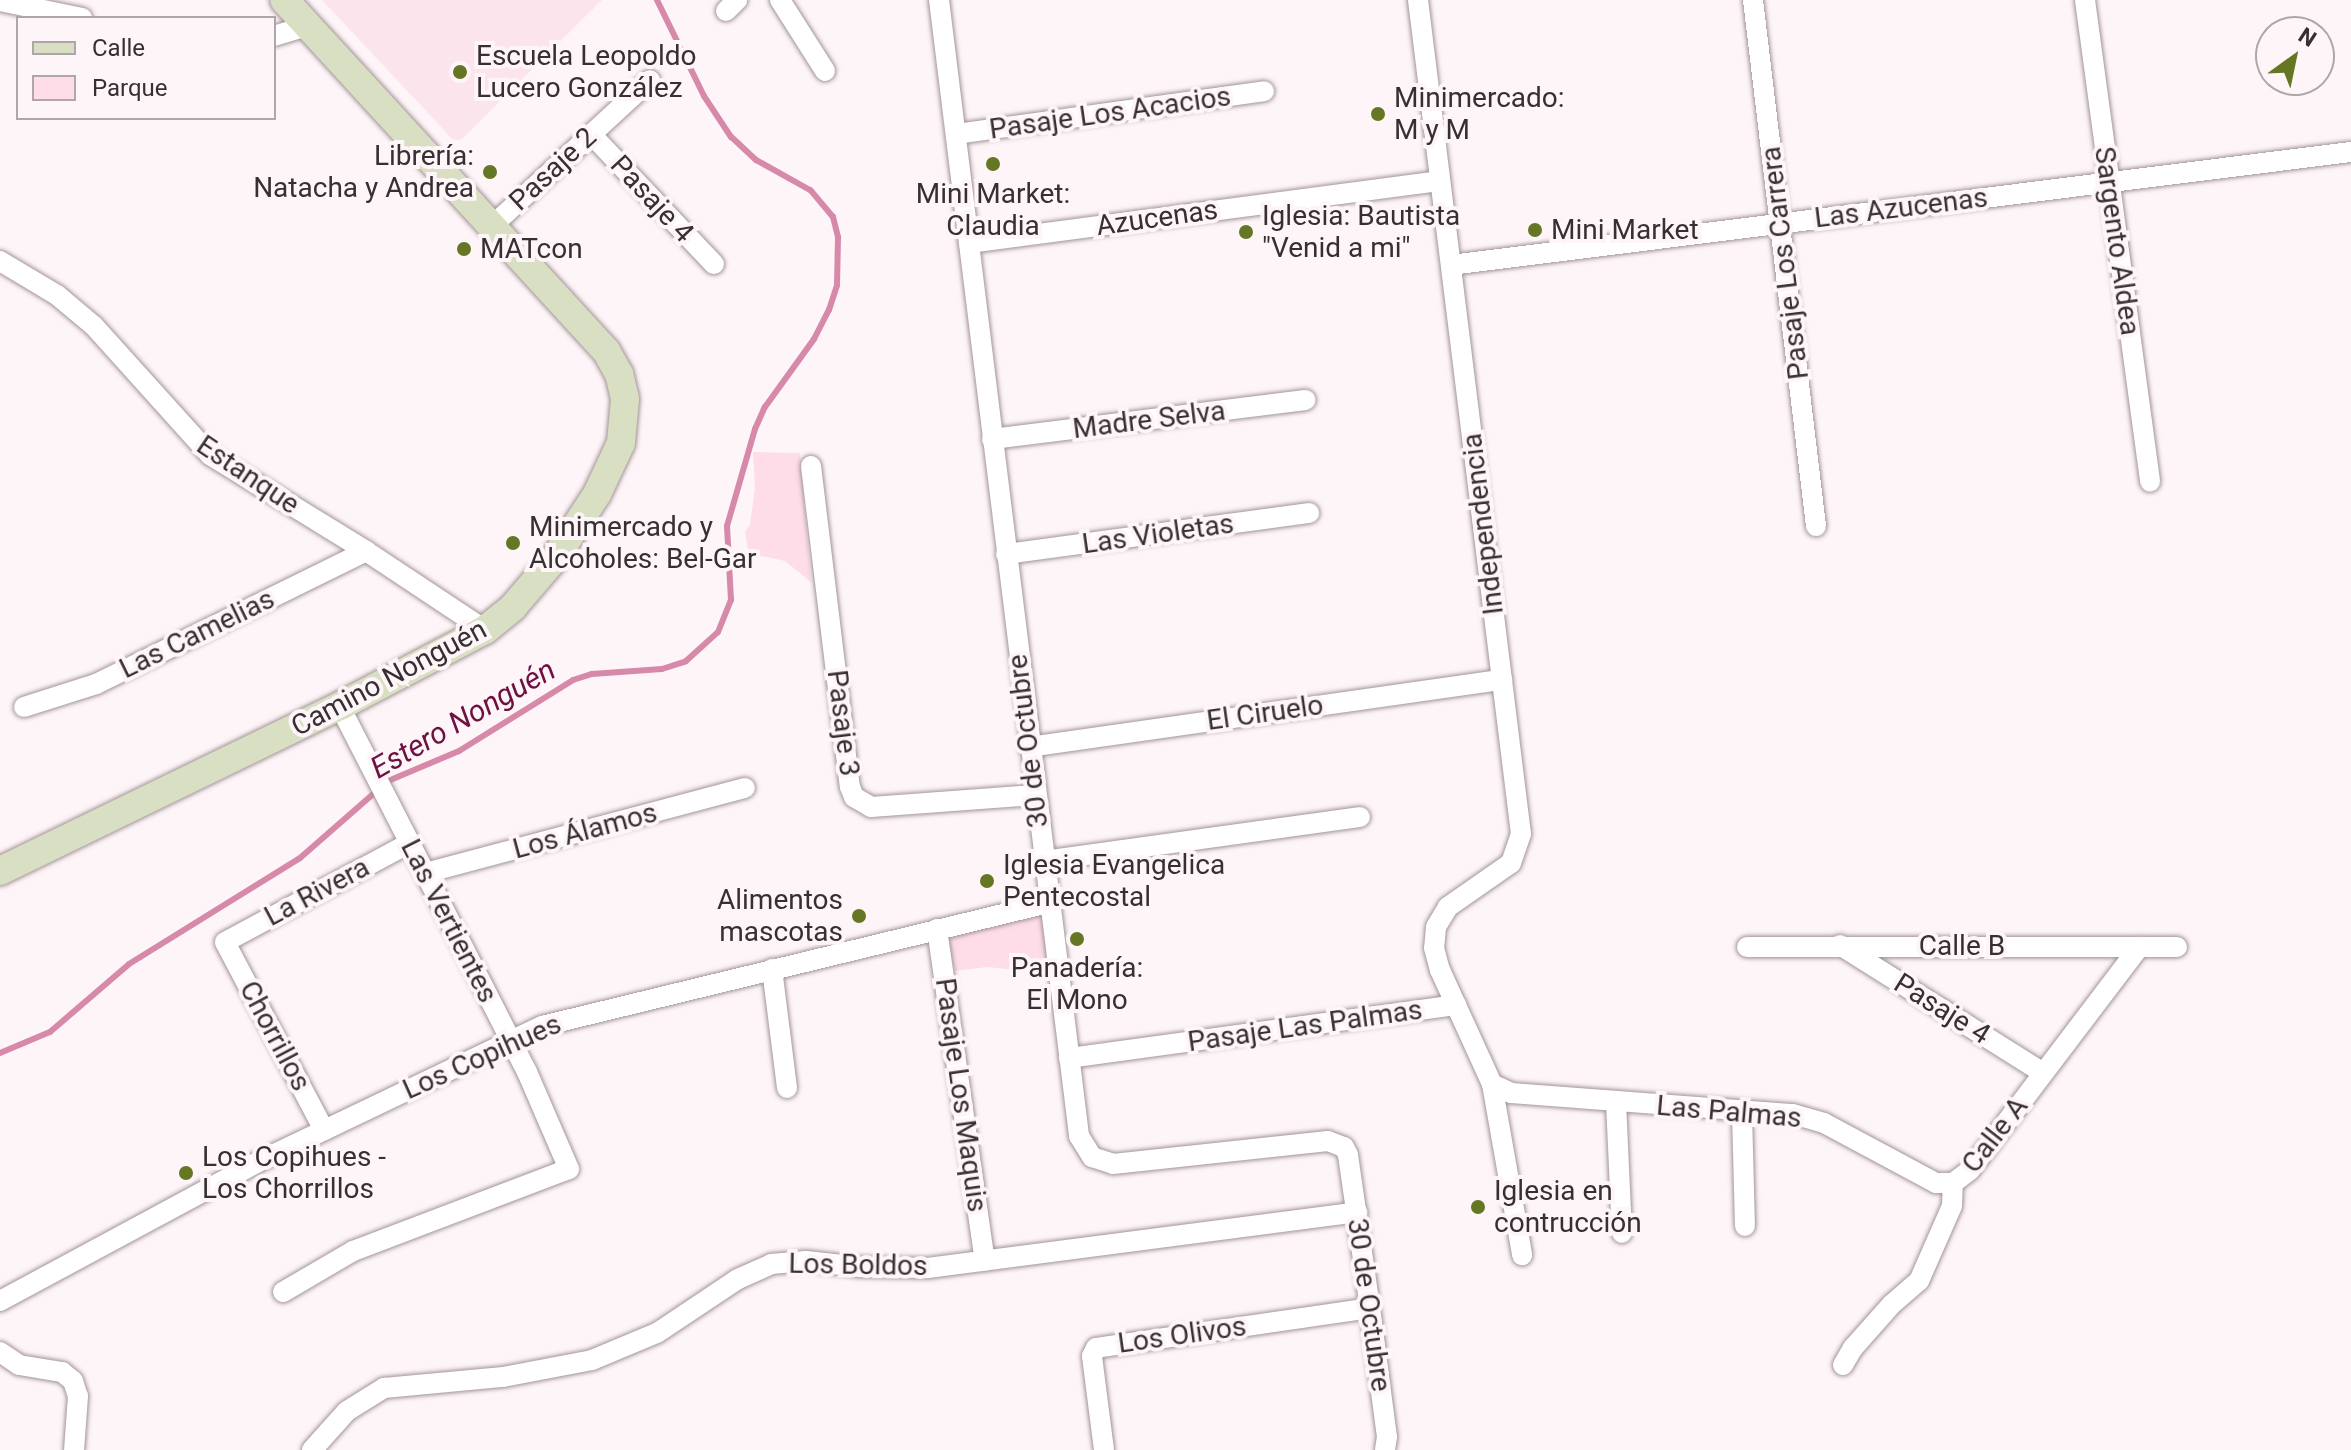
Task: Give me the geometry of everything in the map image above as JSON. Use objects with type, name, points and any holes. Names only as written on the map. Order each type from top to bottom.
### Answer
[{"type":"main road","name":"Camino Nonguén","points":[[0,871],[340,706],[485,630],[529,590],[584,514],[615,458],[626,412],[619,374],[606,351],[284,0]]},
{"type":"street","points":[[780,0],[825,71]]},
{"type":"street","name":"30 de Octubre","points":[[939,0],[1079,1136],[1086,1152],[1099,1161],[1113,1164],[1334,1141],[1348,1155],[1387,1437],[1385,1450]]},
{"type":"street","name":"Independencia","points":[[1418,0],[1520,845],[1511,863],[1455,900],[1436,927],[1436,958],[1456,1005]]},
{"type":"street","name":"Pasaje Los Carrera","points":[[1753,0],[1816,526]]},
{"type":"street","name":"Sargento Aldea","points":[[2085,0],[2150,482]]},
{"type":"street","points":[[0,1],[72,16]]},
{"type":"street","points":[[276,35],[307,26]]},
{"type":"street","name":"Pasaje 2","points":[[492,226],[650,80]]},
{"type":"street","name":"Pasaje Los Acacios","points":[[956,134],[1264,91]]},
{"type":"street","name":"Pasaje 4","points":[[591,134],[714,264]]},
{"type":"street","name":"Las Azucenas","points":[[1451,265],[2351,152]]},
{"type":"street","name":"Azucenas","points":[[969,243],[1440,181]]},
{"type":"street","name":"Estanque","points":[[0,261],[57,295],[94,326],[210,455],[366,551],[485,630]]},
{"type":"street","name":"Madre Selva","points":[[992,439],[1306,400]]},
{"type":"street","name":"Pasaje 3","points":[[811,466],[850,787],[854,797],[871,807],[1035,795]]},
{"type":"street","name":"Las Violetas","points":[[1006,554],[1309,513]]},
{"type":"street","name":"Las Camelias","points":[[24,707],[96,684],[366,551]]},
{"type":"street","name":"El Ciruelo","points":[[1029,747],[1502,680]]},
{"type":"street","name":"Las Vertientes","points":[[283,1292],[353,1251],[569,1169],[543,1106],[340,706]]},
{"type":"street","name":"Los Álamos","points":[[425,873],[745,788]]},
{"type":"street","points":[[1043,861],[1360,817]]},
{"type":"street","name":"La Rivera","points":[[225,942],[410,843]]},
{"type":"street","name":"Los Copihues","points":[[0,1301],[324,1130],[510,1040],[566,1018],[1048,903]]},
{"type":"street","name":"Pasaje Los Maquis","points":[[937,929],[985,1261]]},
{"type":"street","name":"Chorrillos","points":[[225,942],[324,1130]]},
{"type":"street","name":"Pasaje 4","points":[[1840,945],[2043,1073]]},
{"type":"street","name":"Calle B","points":[[1747,947],[2177,947]]},
{"type":"street","name":"Calle A","points":[[1843,1365],[1853,1348],[1891,1305],[1919,1281],[1952,1206],[1953,1183],[1970,1170],[2139,947]]},
{"type":"street","points":[[772,969],[787,1088]]},
{"type":"street","name":"Pasaje Las Palmas","points":[[1069,1058],[1456,1005],[1492,1084],[1522,1255]]},
{"type":"street","name":"Las Palmas","points":[[1492,1084],[1511,1093],[1742,1113],[1793,1114],[1817,1120],[1936,1183],[1953,1183]]},
{"type":"street","points":[[1616,1102],[1622,1233]]},
{"type":"street","points":[[1742,1113],[1745,1226]]},
{"type":"street","name":"Los Boldos","points":[[312,1450],[347,1411],[384,1388],[503,1377],[592,1360],[657,1333],[738,1279],[771,1264],[806,1261],[895,1269],[985,1261],[1357,1212]]},
{"type":"street","name":"Los Olivos","points":[[1104,1450],[1092,1356],[1096,1348],[1370,1308]]},
{"type":"street","points":[[0,1352],[19,1365],[62,1372],[73,1381],[78,1396],[74,1450]]},
{"type":"shaded area","name":"Escuela Leopoldo Lucero González","points":[[322,0],[602,0],[457,144]]},
{"type":"green space","points":[[753,452],[800,453],[811,582],[785,561],[762,556],[754,559],[748,550],[745,532],[750,525],[755,487]]},
{"type":"green space","points":[[1045,907],[1047,973],[987,967],[955,971],[943,932]]},
{"type":"waterway","name":"Estero Nonguén","points":[[0,1053],[50,1032],[129,964],[300,858],[388,781],[459,751],[573,680],[592,674],[662,669],[686,661],[718,632],[731,600],[727,526],[755,429],[765,407],[814,339],[829,310],[837,285],[838,237],[833,217],[810,190],[756,160],[731,137],[704,96],[657,0]]},
{"type":"place","name":"Escuela Leopoldo Lucero González","points":[[460,72]]},
{"type":"place","name":"Minimercado: M y M","points":[[1378,114]]},
{"type":"place","name":"Mini Market: Claudia","points":[[993,164]]},
{"type":"place","name":"Librería: Natacha y Andrea","points":[[490,172]]},
{"type":"place","name":"Mini Market","points":[[1535,230]]},
{"type":"place","name":"Iglesia: Bautista \"Venid a mi\"","points":[[1246,232]]},
{"type":"place","name":"MATcon","points":[[464,249]]},
{"type":"place","name":"Minimercado y Alcoholes: Bel-Gar","points":[[513,543]]},
{"type":"place","name":"Iglesia Evangelica Pentecostal","points":[[987,881]]},
{"type":"place","name":"Alimentos mascotas","points":[[859,916]]},
{"type":"place","name":"Panadería: El Mono","points":[[1077,939]]},
{"type":"place","name":"Los Copihues - Los Chorrillos","points":[[186,1173]]},
{"type":"place","name":"Iglesia en contrucción","points":[[1478,1207]]}]
